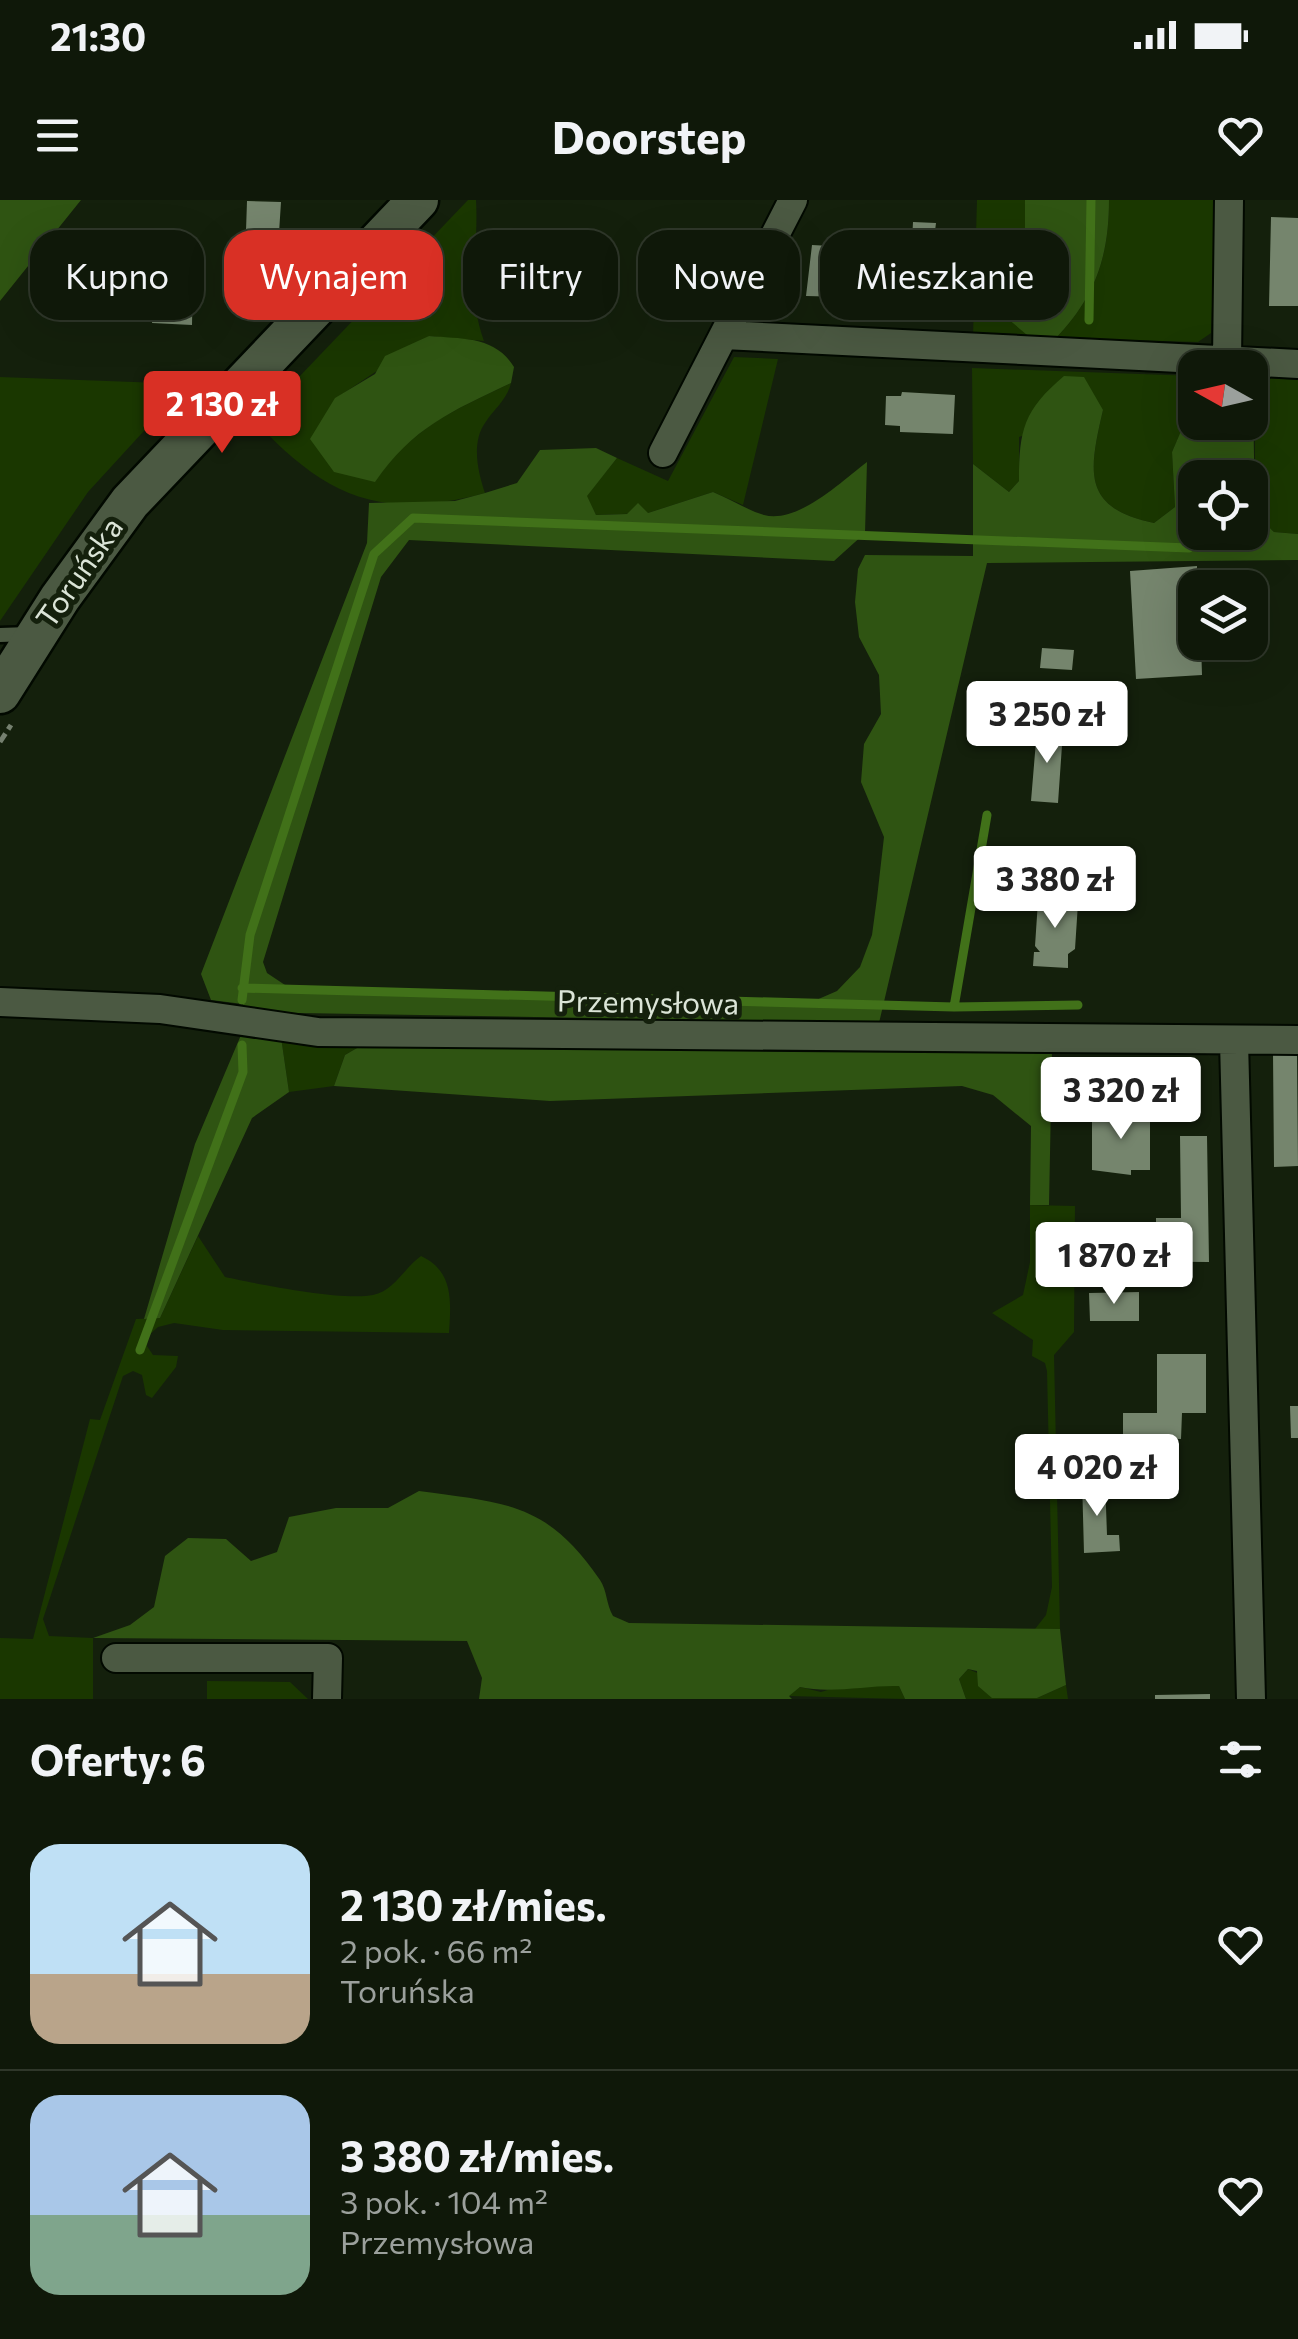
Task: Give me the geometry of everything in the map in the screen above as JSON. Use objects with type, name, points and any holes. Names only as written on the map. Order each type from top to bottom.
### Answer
[{"type":"main road","name":"Toruńska","points":[[0,693],[19,634],[130,502],[418,200]]},
{"type":"street","points":[[662,452],[792,200]]},
{"type":"street","points":[[1228,350],[1229,200]]},
{"type":"street","points":[[724,335],[1178,358]]},
{"type":"street","points":[[1268,362],[1298,364]]},
{"type":"street","name":"Przemysłowa","points":[[0,1002],[160,1009],[318,1032],[1298,1040]]},
{"type":"street","points":[[1234,1041],[1251,1699]]},
{"type":"street","points":[[116,1658],[328,1658],[327,1699]]},
{"type":"green space","points":[[0,200],[81,200],[57,230],[30,230],[30,264],[0,301]]},
{"type":"green space","points":[[468,200],[476,200],[476,230],[463,230],[463,320],[478,320],[484,341],[429,336],[335,399],[375,481],[404,447],[435,422],[511,383],[478,439],[478,467],[485,493],[448,501],[386,503],[332,485],[307,469],[256,422],[353,320],[443,320],[443,230],[439,230]]},
{"type":"green space","points":[[977,200],[1025,200],[1025,230],[976,230]]},
{"type":"green space","points":[[1025,200],[1109,200],[1106,240],[1097,275],[1081,307],[1056,338],[1033,340],[1009,320],[1069,320],[1069,230],[1025,230]]},
{"type":"green space","points":[[1109,200],[1216,200],[1211,333],[1198,342],[1056,338],[1081,307],[1097,275],[1106,240]]},
{"type":"green space","points":[[973,320],[1024,320],[1033,340],[973,336]]},
{"type":"green space","points":[[429,336],[488,344],[514,367],[511,383],[435,422],[404,447],[375,482],[334,472],[310,439],[335,398],[375,374],[385,356]]},
{"type":"green space","points":[[734,357],[778,359],[743,505],[713,492],[648,513],[596,515],[586,496],[617,458],[668,481]]},
{"type":"green space","points":[[972,368],[1178,375],[1178,439],[1172,452],[1175,507],[1154,523],[1113,508],[1096,484],[1095,451],[1103,410],[1019,437],[1019,481],[1009,492],[973,464]]},
{"type":"green space","points":[[1064,376],[1084,377],[1103,410],[1094,469],[1102,497],[1113,508],[1154,523],[1175,507],[1172,452],[1178,438],[1254,440],[1254,460],[1178,460],[1178,550],[1268,550],[1268,526],[1274,532],[1298,534],[1298,560],[987,563],[879,1023],[243,1012],[243,1004],[211,1000],[201,974],[367,543],[369,503],[455,501],[517,483],[540,450],[596,448],[617,458],[587,496],[596,515],[627,514],[638,503],[648,513],[713,492],[758,513],[777,516],[819,499],[867,462],[865,533],[834,561],[409,540],[381,577],[263,962],[267,973],[291,989],[807,1004],[837,991],[860,967],[872,935],[884,837],[861,782],[864,744],[881,714],[879,675],[859,637],[855,602],[858,569],[865,555],[973,556],[973,464],[1009,492],[1019,481],[1020,447],[1026,422],[1040,399]]},
{"type":"green space","points":[[0,377],[187,384],[88,492],[0,621]]},
{"type":"green space","points":[[1268,378],[1298,380],[1298,534],[1274,532],[1268,526],[1268,460],[1255,460],[1255,440],[1268,440]]},
{"type":"green space","points":[[241,1035],[281,1037],[289,1092],[252,1118],[160,1318],[144,1319],[195,1144]]},
{"type":"green space","points":[[281,1037],[369,1041],[345,1055],[334,1086],[289,1092]]},
{"type":"green space","points":[[369,1041],[1052,1051],[1049,1205],[1030,1205],[1031,1126],[993,1095],[962,1086],[550,1101],[334,1086],[345,1055]]},
{"type":"green space","points":[[1030,1205],[1075,1206],[1074,1332],[1054,1355],[1060,1629],[1035,1629],[1046,1615],[1052,1587],[1047,1371],[1045,1363],[1032,1356],[1033,1340],[992,1313],[1023,1295],[1030,1262]]},
{"type":"green space","points":[[198,1236],[225,1277],[341,1296],[380,1293],[421,1256],[432,1262],[445,1279],[450,1299],[449,1333],[223,1330],[174,1323],[158,1327],[148,1336],[147,1346],[153,1355],[178,1356],[176,1367],[152,1398],[146,1395],[142,1375],[133,1371],[123,1376],[43,1619],[49,1636],[93,1638],[93,1699],[0,1699],[0,1638],[33,1639],[90,1419],[100,1420],[136,1319],[160,1318]]},
{"type":"green space","points":[[419,1491],[500,1504],[542,1521],[581,1554],[600,1580],[613,1616],[629,1623],[1060,1629],[1066,1685],[1037,1698],[992,1698],[978,1686],[977,1671],[968,1669],[959,1679],[966,1699],[905,1699],[899,1686],[824,1690],[800,1687],[789,1696],[792,1699],[479,1699],[482,1678],[467,1641],[93,1638],[130,1625],[154,1607],[165,1556],[188,1538],[226,1539],[251,1561],[277,1552],[289,1517],[336,1508],[388,1508]]},
{"type":"green space","points":[[968,1669],[1037,1698],[1066,1685],[1068,1699],[966,1699],[959,1679]]},
{"type":"green space","points":[[207,1681],[290,1682],[308,1699],[207,1699]]},
{"type":"green space","points":[[844,1685],[899,1686],[905,1699],[788,1696],[800,1687],[821,1692]]},
{"type":"building","points":[[247,201],[281,202],[279,230],[246,230]]},
{"type":"building","points":[[1271,217],[1298,218],[1298,306],[1269,306]]},
{"type":"building","points":[[913,222],[936,223],[935,230],[913,230]]},
{"type":"building","points":[[812,245],[820,245],[820,296],[806,296]]},
{"type":"building","points":[[152,320],[192,320],[192,325],[152,323]]},
{"type":"building","points":[[902,392],[955,395],[953,434],[900,432],[900,426],[885,425],[886,396],[901,396]]},
{"type":"building","points":[[1197,566],[1197,570],[1178,570],[1178,660],[1202,660],[1202,675],[1136,679],[1130,571]]},
{"type":"building","points":[[1042,648],[1074,650],[1072,670],[1040,668]]},
{"type":"building","points":[[1037,729],[1063,731],[1058,803],[1031,801]]},
{"type":"building","points":[[1044,895],[1072,897],[1078,903],[1075,949],[1068,954],[1068,968],[1033,966],[1034,952],[1040,952],[1035,946],[1038,901]]},
{"type":"building","points":[[1297,1052],[1298,1166],[1274,1167],[1273,1053]]},
{"type":"building","points":[[1096,1112],[1150,1112],[1150,1170],[1131,1170],[1131,1175],[1092,1170],[1092,1116]]},
{"type":"building","points":[[1180,1136],[1207,1136],[1209,1262],[1090,1261],[1089,1236],[1156,1234],[1156,1218],[1181,1218]]},
{"type":"building","points":[[1139,1292],[1139,1321],[1090,1321],[1089,1293]]},
{"type":"building","points":[[1157,1354],[1206,1354],[1206,1413],[1182,1413],[1181,1439],[1123,1438],[1123,1413],[1157,1413]]},
{"type":"building","points":[[1290,1406],[1298,1406],[1298,1438],[1291,1438]]},
{"type":"building","points":[[1082,1479],[1105,1479],[1107,1535],[1119,1535],[1120,1551],[1084,1553]]},
{"type":"building","points":[[1210,1694],[1210,1699],[1155,1699],[1155,1695]]},
{"type":"waterway","points":[[1089,320],[1091,200]]},
{"type":"waterway","points":[[242,1000],[250,935],[374,554],[413,518],[1178,548]]},
{"type":"waterway","points":[[987,815],[954,1007],[1078,1005]]},
{"type":"waterway","points":[[242,988],[954,1007]]},
{"type":"waterway","points":[[140,1350],[243,1072],[242,1045]]}]
